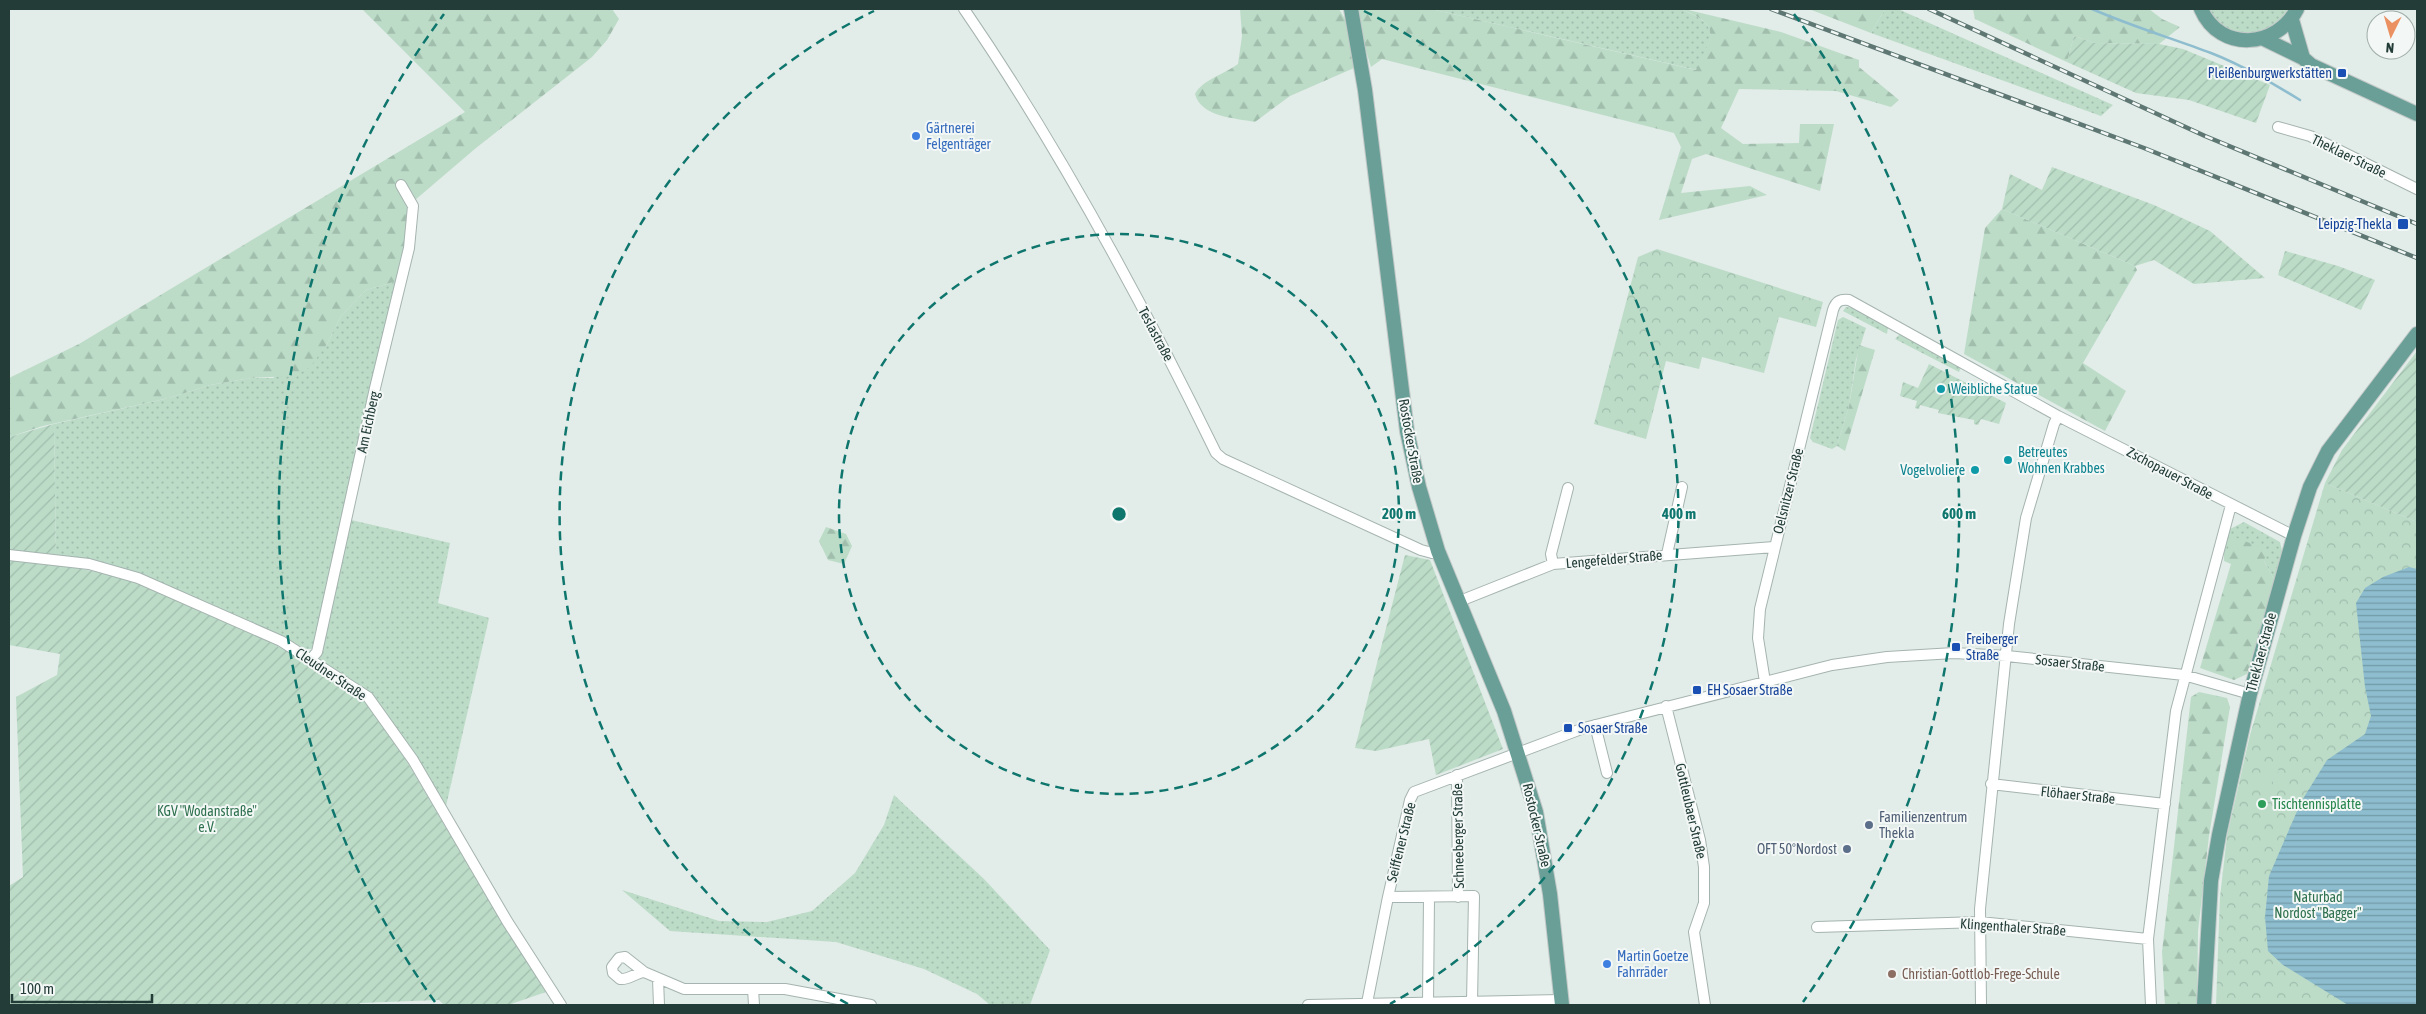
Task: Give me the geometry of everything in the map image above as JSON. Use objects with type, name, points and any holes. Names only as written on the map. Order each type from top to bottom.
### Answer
[{"type":"main road","name":"Rostocker Straße","points":[[1351,9],[1365,90],[1408,431],[1419,487],[1438,551],[1460,601],[1518,751],[1536,812],[1545,858],[1562,1003]]},
{"type":"main road","points":[[2201,9],[2211,24],[2232,38],[2243,41],[2264,39],[2278,32],[2295,14]]},
{"type":"main road","points":[[2295,14],[2303,58]]},
{"type":"main road","points":[[2264,39],[2303,58],[2312,65],[2417,114]]},
{"type":"main road","name":"Theklaer Straße","points":[[2204,1005],[2211,881],[2250,694],[2294,536],[2310,487],[2328,451],[2417,334]]},
{"type":"street","name":"Teslastraße","points":[[964,9],[1018,91],[1102,234],[1179,378],[1216,453],[1222,459],[1421,550],[1432,553],[1438,551]]},
{"type":"street","name":"Theklaer Straße","points":[[2278,127],[2310,136],[2417,189]]},
{"type":"street","name":"Am Eichberg","points":[[311,659],[317,652],[375,388],[409,248],[413,206],[401,185]]},
{"type":"street","name":"Zschopauer Straße","points":[[1836,302],[1842,299],[1849,300],[2058,416],[2294,536]]},
{"type":"street","name":"Oelsnitzer Straße","points":[[1765,682],[1758,626],[1774,547],[1836,302]]},
{"type":"street","points":[[1981,1005],[1980,922],[1991,784],[2007,656],[2009,624],[2026,518],[2058,416]]},
{"type":"street","points":[[1667,554],[1682,487]]},
{"type":"street","points":[[1553,564],[1551,554],[1568,488]]},
{"type":"street","points":[[2151,1005],[2148,939],[2176,711],[2184,675],[2231,505]]},
{"type":"street","name":"Lengefelder Straße","points":[[1460,601],[1553,564],[1774,547]]},
{"type":"street","name":"Cleudner Straße","points":[[9,555],[88,564],[138,578],[281,641],[368,697],[413,760],[507,921],[561,1005]]},
{"type":"street","name":"Sosaer Straße","points":[[1518,751],[1595,725],[1666,706],[1832,665],[1886,657],[1954,652],[2007,656],[2184,675],[2250,694]]},
{"type":"street","name":"Gottleubaer Straße","points":[[1666,706],[1700,840],[1704,867],[1704,903],[1694,932],[1705,1005]]},
{"type":"street","points":[[1595,725],[1607,773]]},
{"type":"street","name":"Seiffener Straße","points":[[1367,1003],[1388,897],[1410,800],[1414,792],[1518,751]]},
{"type":"street","name":"Schneeberger Straße","points":[[1457,774],[1458,896]]},
{"type":"street","name":"Flöhaer Straße","points":[[1991,784],[2165,804]]},
{"type":"street","name":"Schneeberger Straße","points":[[1388,897],[1474,896],[1472,1002]]},
{"type":"street","points":[[1428,1003],[1429,897]]},
{"type":"street","name":"Klingenthaler Straße","points":[[1817,927],[1980,922],[2148,939]]},
{"type":"street","points":[[644,972],[684,989],[785,989],[852,1003],[871,1005]]},
{"type":"street","points":[[658,979],[659,1005]]},
{"type":"street","points":[[753,989],[754,1005]]},
{"type":"street","points":[[1308,1004],[1562,1003]]},
{"type":"green space","points":[[362,9],[612,9],[619,19],[607,40],[592,57],[476,148],[408,206],[405,247],[397,281],[366,290],[341,316],[327,344],[310,367],[295,376],[251,378],[210,385],[169,398],[43,426],[9,437],[9,378],[79,344],[465,112]]},
{"type":"green space","points":[[1240,9],[1339,9],[1349,26],[1354,68],[1290,96],[1255,122],[1211,112],[1198,102],[1195,94],[1208,81],[1238,64],[1242,36]]},
{"type":"green space","points":[[1353,9],[1431,9],[1696,70],[1707,48],[1710,32],[1703,20],[1680,9],[1684,9],[1781,32],[1859,60],[1859,67],[1899,100],[1891,107],[1836,91],[1739,89],[1721,128],[1743,144],[1799,143],[1800,124],[1834,124],[1820,191],[1706,154],[1692,159],[1681,193],[1750,186],[1767,195],[1659,220],[1681,147],[1674,133],[1382,59],[1371,67]]},
{"type":"green space","points":[[1431,9],[1680,9],[1703,20],[1708,26],[1710,40],[1697,70]]},
{"type":"green space","points":[[1809,9],[1885,9],[1871,33]]},
{"type":"green space","points":[[1885,9],[1898,9],[2113,105],[2101,116],[1871,33]]},
{"type":"green space","points":[[1973,9],[2149,9],[2162,19],[2180,27],[2159,44],[2095,43],[2074,36],[2067,62],[1975,19]]},
{"type":"green space","points":[[2206,9],[2292,9],[2274,29],[2244,36],[2224,29]]},
{"type":"green space","points":[[2074,36],[2095,43],[2159,44],[2183,49],[2270,85],[2256,123],[2189,100],[2136,93],[2067,62]]},
{"type":"green space","points":[[2052,167],[2154,205],[2210,231],[2265,278],[2194,284],[2154,260],[2135,266],[2002,209],[2010,174],[2042,190]]},
{"type":"green space","points":[[2002,209],[2135,266],[2137,270],[2083,363],[2126,391],[2105,431],[1964,354],[1985,228]]},
{"type":"green space","points":[[1657,249],[1823,302],[1816,327],[1779,317],[1764,373],[1702,357],[1699,369],[1666,361],[1646,439],[1594,424],[1638,257]]},
{"type":"green space","points":[[2285,251],[2338,266],[2375,280],[2361,310],[2278,275]]},
{"type":"green space","points":[[397,281],[314,646],[311,649],[305,649],[175,590],[56,557],[54,424],[169,398],[210,385],[251,378],[273,378],[327,344],[341,316],[366,290]]},
{"type":"green space","points":[[1846,307],[1853,308],[1888,327],[1887,334],[1843,311]]},
{"type":"green space","points":[[1843,317],[1866,328],[1856,359],[1849,406],[1837,446],[1832,449],[1813,442],[1810,438],[1838,320]]},
{"type":"green space","points":[[1900,334],[1961,367],[1959,372],[1895,339]]},
{"type":"green space","points":[[1859,345],[1875,350],[1845,451],[1837,446],[1849,406]]},
{"type":"green space","points":[[2417,351],[2417,522],[2325,483],[2342,450]]},
{"type":"green space","points":[[1929,364],[2006,403],[1999,424],[1981,419],[1978,425],[1974,424],[1974,420],[1938,413],[1939,410],[1920,405],[1919,409],[1915,408],[1917,401],[1900,396],[1903,382],[1918,388]]},
{"type":"green space","points":[[54,424],[56,557],[9,551],[9,437]]},
{"type":"green space","name":"Naturbad Nordost \"Bagger\"","points":[[2325,483],[2417,522],[2417,1005],[2216,1005],[2220,897],[2227,836],[2250,735]]},
{"type":"green space","points":[[347,519],[450,543],[438,603],[489,618],[446,806],[368,697],[313,657]]},
{"type":"green space","points":[[2244,522],[2280,542],[2283,555],[2275,581],[2264,561],[2224,561],[2224,549],[2230,529]]},
{"type":"green space","points":[[826,527],[846,534],[852,546],[844,564],[828,560],[819,541]]},
{"type":"green space","points":[[2232,536],[2267,550],[2264,561],[2275,581],[2247,674],[2234,680],[2200,668],[2231,564],[2224,561]]},
{"type":"green space","points":[[1405,555],[1430,560],[1503,749],[1436,775],[1429,739],[1376,751],[1355,748]]},
{"type":"green space","name":"KGV \"Wodanstraße\" e.V.","points":[[9,559],[67,566],[136,580],[219,616],[316,666],[366,701],[399,748],[495,911],[546,992],[508,1005],[444,1005],[439,1000],[360,1003],[358,1005],[9,1005],[9,886],[23,877],[16,697],[57,675],[60,654],[9,645]]},
{"type":"green space","points":[[2199,692],[2227,698],[2230,707],[2209,836],[2198,931],[2197,1005],[2165,1005],[2162,952],[2191,697]]},
{"type":"green space","points":[[2267,764],[2279,770],[2267,791],[2256,786]]},
{"type":"green space","points":[[894,795],[984,879],[1050,950],[1030,1005],[990,1005],[977,994],[924,969],[836,942],[670,931],[622,890],[719,921],[767,922],[812,911],[855,873],[884,825]]},
{"type":"water","points":[[2409,567],[2417,569],[2417,1005],[2348,1005],[2283,965],[2268,951],[2265,917],[2269,876],[2301,802],[2327,760],[2365,734],[2371,716],[2365,687],[2356,603],[2365,588],[2383,577]]},
{"type":"waterway","points":[[2092,9],[2223,58],[2300,100]]},
{"type":"railway","points":[[1771,9],[2144,148],[2417,258]]},
{"type":"railway","points":[[1929,9],[2205,136],[2417,224]]},
{"type":"place","name":"Pleißenburgwerkstätten","points":[[2342,73]]},
{"type":"place","name":"Gärtnerei Felgenträger","points":[[916,136]]},
{"type":"place","name":"Leipzig-Thekla","points":[[2403,224]]},
{"type":"place","name":"Weibliche Statue","points":[[1941,389]]},
{"type":"place","name":"Betreutes Wohnen Krabbes","points":[[2008,460]]},
{"type":"place","name":"Vogelvoliere","points":[[1975,470]]},
{"type":"place","name":"Freiberger Straße","points":[[1956,647]]},
{"type":"place","name":"EH Sosaer Straße","points":[[1697,690]]},
{"type":"place","name":"Sosaer Straße","points":[[1568,728]]},
{"type":"place","name":"Tischtennisplatte","points":[[2262,804]]},
{"type":"place","name":"Familienzentrum Thekla","points":[[1869,825]]},
{"type":"place","name":"OFT 50°Nordost","points":[[1847,849]]},
{"type":"place","name":"Martin Goetze Fahrräder","points":[[1607,964]]},
{"type":"place","name":"Christian-Gottlob-Frege-Schule","points":[[1892,974]]}]
